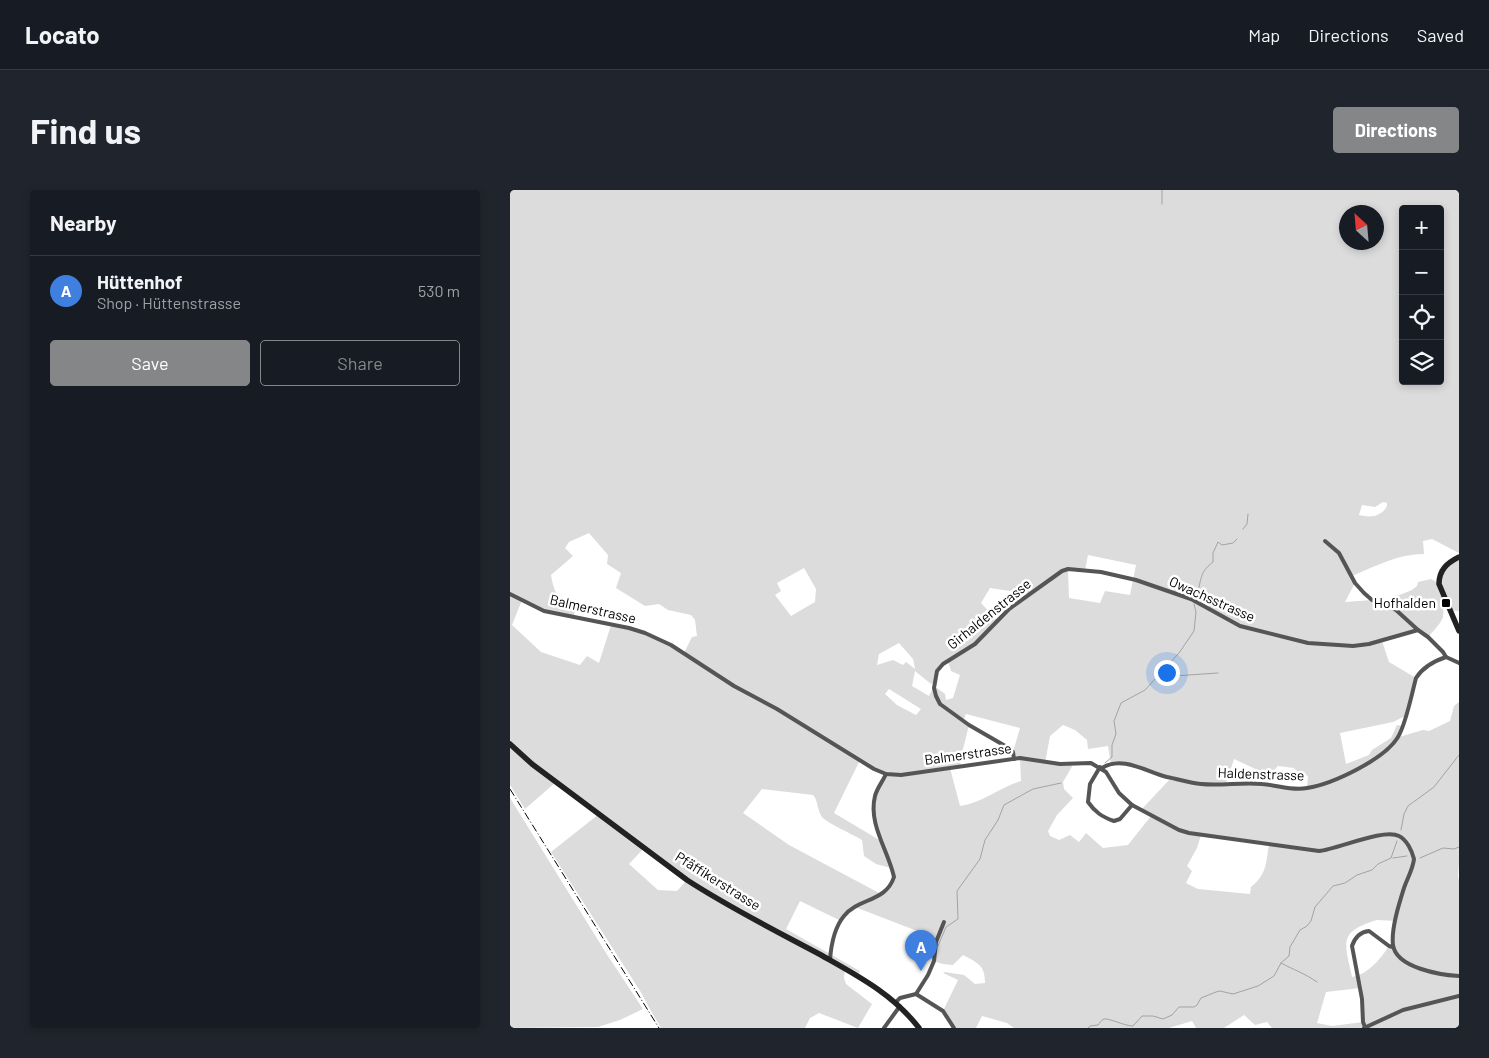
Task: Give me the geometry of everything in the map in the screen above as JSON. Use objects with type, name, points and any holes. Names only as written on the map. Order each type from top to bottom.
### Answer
[{"type":"main road","points":[[1459,558],[1446,566],[1439,578],[1439,584],[1459,631]]},
{"type":"main road","name":"Pfäffikerstrasse","points":[[510,744],[532,764],[687,880],[875,986],[898,1004],[919,1028]]},
{"type":"street","points":[[1325,541],[1339,553],[1355,583],[1364,593],[1372,600],[1396,610],[1436,644],[1446,657],[1459,663]]},
{"type":"street","name":"Owachsstrasse","points":[[1062,570],[1085,570],[1116,574],[1191,599],[1240,626],[1308,643],[1353,646],[1368,644],[1418,630]]},
{"type":"street","name":"Girhaldenstrasse","points":[[1014,759],[1013,752],[1007,747],[968,725],[940,704],[934,688],[937,671],[943,664],[975,644],[1009,608],[1062,570]]},
{"type":"street","name":"Balmerstrasse","points":[[510,594],[544,611],[629,628],[671,645],[734,686],[777,709],[874,769],[886,774],[901,775],[1024,758],[1044,763],[1091,763],[1101,768]]},
{"type":"street","name":"Haldenstrasse","points":[[1101,768],[1121,763],[1155,774],[1202,784],[1263,784],[1292,789],[1317,786],[1350,773],[1382,754],[1401,732],[1419,673],[1446,657]]},
{"type":"street","points":[[1132,805],[1120,819],[1114,821],[1101,816],[1092,807],[1088,802],[1090,784],[1101,768],[1132,805],[1179,830],[1189,833],[1319,851],[1331,850],[1381,835],[1398,836],[1405,840],[1414,859],[1404,888],[1393,934],[1393,947],[1400,957],[1421,970],[1444,976],[1459,976]]},
{"type":"street","points":[[830,960],[832,941],[844,916],[855,907],[886,891],[894,877],[875,825],[873,810],[875,796],[886,774]]},
{"type":"street","points":[[885,1026],[900,998],[916,994],[928,976],[934,960],[936,942],[944,922]]},
{"type":"street","points":[[1393,947],[1388,946],[1369,931],[1363,932],[1354,939],[1352,946],[1362,999],[1364,1028],[1403,1010],[1459,996]]},
{"type":"street","points":[[916,994],[943,1012],[954,1028]]},
{"type":"shaded area","points":[[510,190],[1459,190],[1459,553],[1432,539],[1423,541],[1424,554],[1396,558],[1352,576],[1355,583],[1345,602],[1372,600],[1379,603],[1412,590],[1417,586],[1418,582],[1431,579],[1439,583],[1442,571],[1459,557],[1459,611],[1449,610],[1445,601],[1442,620],[1428,637],[1417,630],[1382,641],[1389,662],[1416,678],[1405,716],[1393,722],[1340,733],[1346,764],[1369,755],[1372,750],[1391,738],[1397,725],[1402,726],[1399,737],[1423,730],[1429,731],[1450,721],[1454,706],[1459,702],[1459,1028],[1272,1028],[1267,1022],[1255,1025],[1244,1015],[1224,1028],[1196,1028],[1192,1021],[1169,1028],[1014,1028],[1007,1023],[982,1016],[976,1028],[954,1028],[943,1011],[958,980],[943,973],[964,975],[975,984],[985,983],[984,972],[980,965],[963,955],[953,965],[934,961],[936,942],[929,941],[925,934],[855,907],[841,921],[800,901],[786,929],[860,971],[858,976],[845,969],[844,978],[846,984],[872,1004],[858,1028],[819,1013],[810,1018],[805,1028],[661,1028],[642,994],[551,852],[599,814],[556,782],[525,809],[510,785]],"holes":[[[1383,502],[1387,503],[1385,510],[1378,514],[1371,516],[1359,515],[1362,505],[1375,507]],[[589,533],[608,555],[607,564],[621,573],[616,588],[645,606],[659,604],[668,610],[691,615],[695,620],[697,636],[692,637],[684,653],[637,631],[611,625],[599,663],[587,656],[580,665],[541,652],[512,625],[522,600],[544,611],[574,617],[575,609],[561,601],[553,586],[551,575],[573,556],[565,548],[569,542]],[[1088,555],[1136,565],[1130,595],[1105,591],[1100,603],[1069,598],[1068,570],[1085,570]],[[804,568],[816,589],[815,602],[791,616],[775,595],[781,591],[777,583]],[[990,588],[1030,594],[997,620],[981,603]],[[899,643],[913,659],[915,669],[906,662],[903,665],[893,660],[877,665],[879,654]],[[948,661],[951,671],[960,675],[953,698],[946,700],[945,694],[937,688],[933,688],[929,696],[912,686],[915,671],[931,684],[935,682],[939,668]],[[889,689],[921,709],[916,715],[897,705],[885,694]],[[966,714],[1020,728],[1013,752],[1014,759],[1020,758],[1021,781],[976,802],[960,806],[950,768],[961,766],[960,761],[969,725],[963,721]],[[1063,725],[1075,730],[1087,740],[1088,749],[1108,746],[1111,765],[1129,764],[1171,778],[1141,810],[1151,816],[1128,845],[1103,848],[1086,833],[1079,842],[1070,835],[1059,840],[1050,836],[1048,831],[1057,815],[1073,798],[1064,789],[1063,782],[1074,763],[1045,763],[1050,736]],[[1234,759],[1264,773],[1273,771],[1278,766],[1294,768],[1308,776],[1307,788],[1292,789],[1263,784],[1226,783]],[[860,760],[886,775],[875,797],[875,825],[881,841],[834,813]],[[762,789],[813,795],[819,811],[825,820],[862,840],[864,856],[876,864],[891,868],[891,882],[881,894],[789,845],[743,813]],[[1201,835],[1269,844],[1265,868],[1251,887],[1250,894],[1198,889],[1186,883],[1192,871],[1187,866],[1197,848]],[[644,848],[687,880],[677,891],[658,890],[629,864]],[[1377,920],[1396,921],[1393,947],[1389,946],[1378,961],[1364,973],[1352,977],[1346,947],[1350,934],[1364,924]],[[1360,988],[1363,1022],[1332,1026],[1317,1023],[1326,992]]]},
{"type":"shaded area","points":[[510,798],[643,1009],[620,1020],[598,1027],[510,1028]]},
{"type":"waterway","points":[[1162,190],[1162,204]]},
{"type":"waterway","points":[[1243,529],[1247,524],[1248,514]]},
{"type":"waterway","points":[[1195,598],[1202,574],[1213,562],[1213,553],[1218,542],[1222,545],[1233,543],[1237,539]]},
{"type":"waterway","points":[[1105,763],[1112,757],[1112,745],[1116,734],[1114,721],[1121,703],[1145,690],[1179,653],[1194,631],[1196,612],[1194,604]]},
{"type":"waterway","points":[[1159,677],[1218,673]]},
{"type":"waterway","points":[[1401,830],[1404,814],[1408,806],[1434,787],[1459,755]]},
{"type":"waterway","points":[[938,946],[946,927],[958,919],[957,891],[980,859],[985,840],[998,820],[1004,805],[1033,789],[1061,783]]},
{"type":"waterway","points":[[1088,1028],[1098,1025],[1104,1019],[1133,1026],[1142,1016],[1153,1016],[1163,1019],[1172,1015],[1179,1007],[1194,1007],[1201,998],[1216,992],[1233,994],[1258,986],[1274,976],[1281,963],[1289,956],[1290,947],[1300,930],[1311,921],[1315,907],[1333,886],[1345,883],[1357,875],[1372,870],[1378,864],[1391,858],[1397,841]]},
{"type":"waterway","points":[[1420,858],[1443,848],[1454,849],[1459,847]]},
{"type":"waterway","points":[[1393,858],[1407,856]]},
{"type":"waterway","points":[[1281,963],[1317,982]]},
{"type":"railway","points":[[510,789],[659,1028]]},
{"type":"place","name":"Hofhalden","points":[[1446,603]]},
{"type":"place","name":"Hüttenhof","points":[[921,971]]}]
